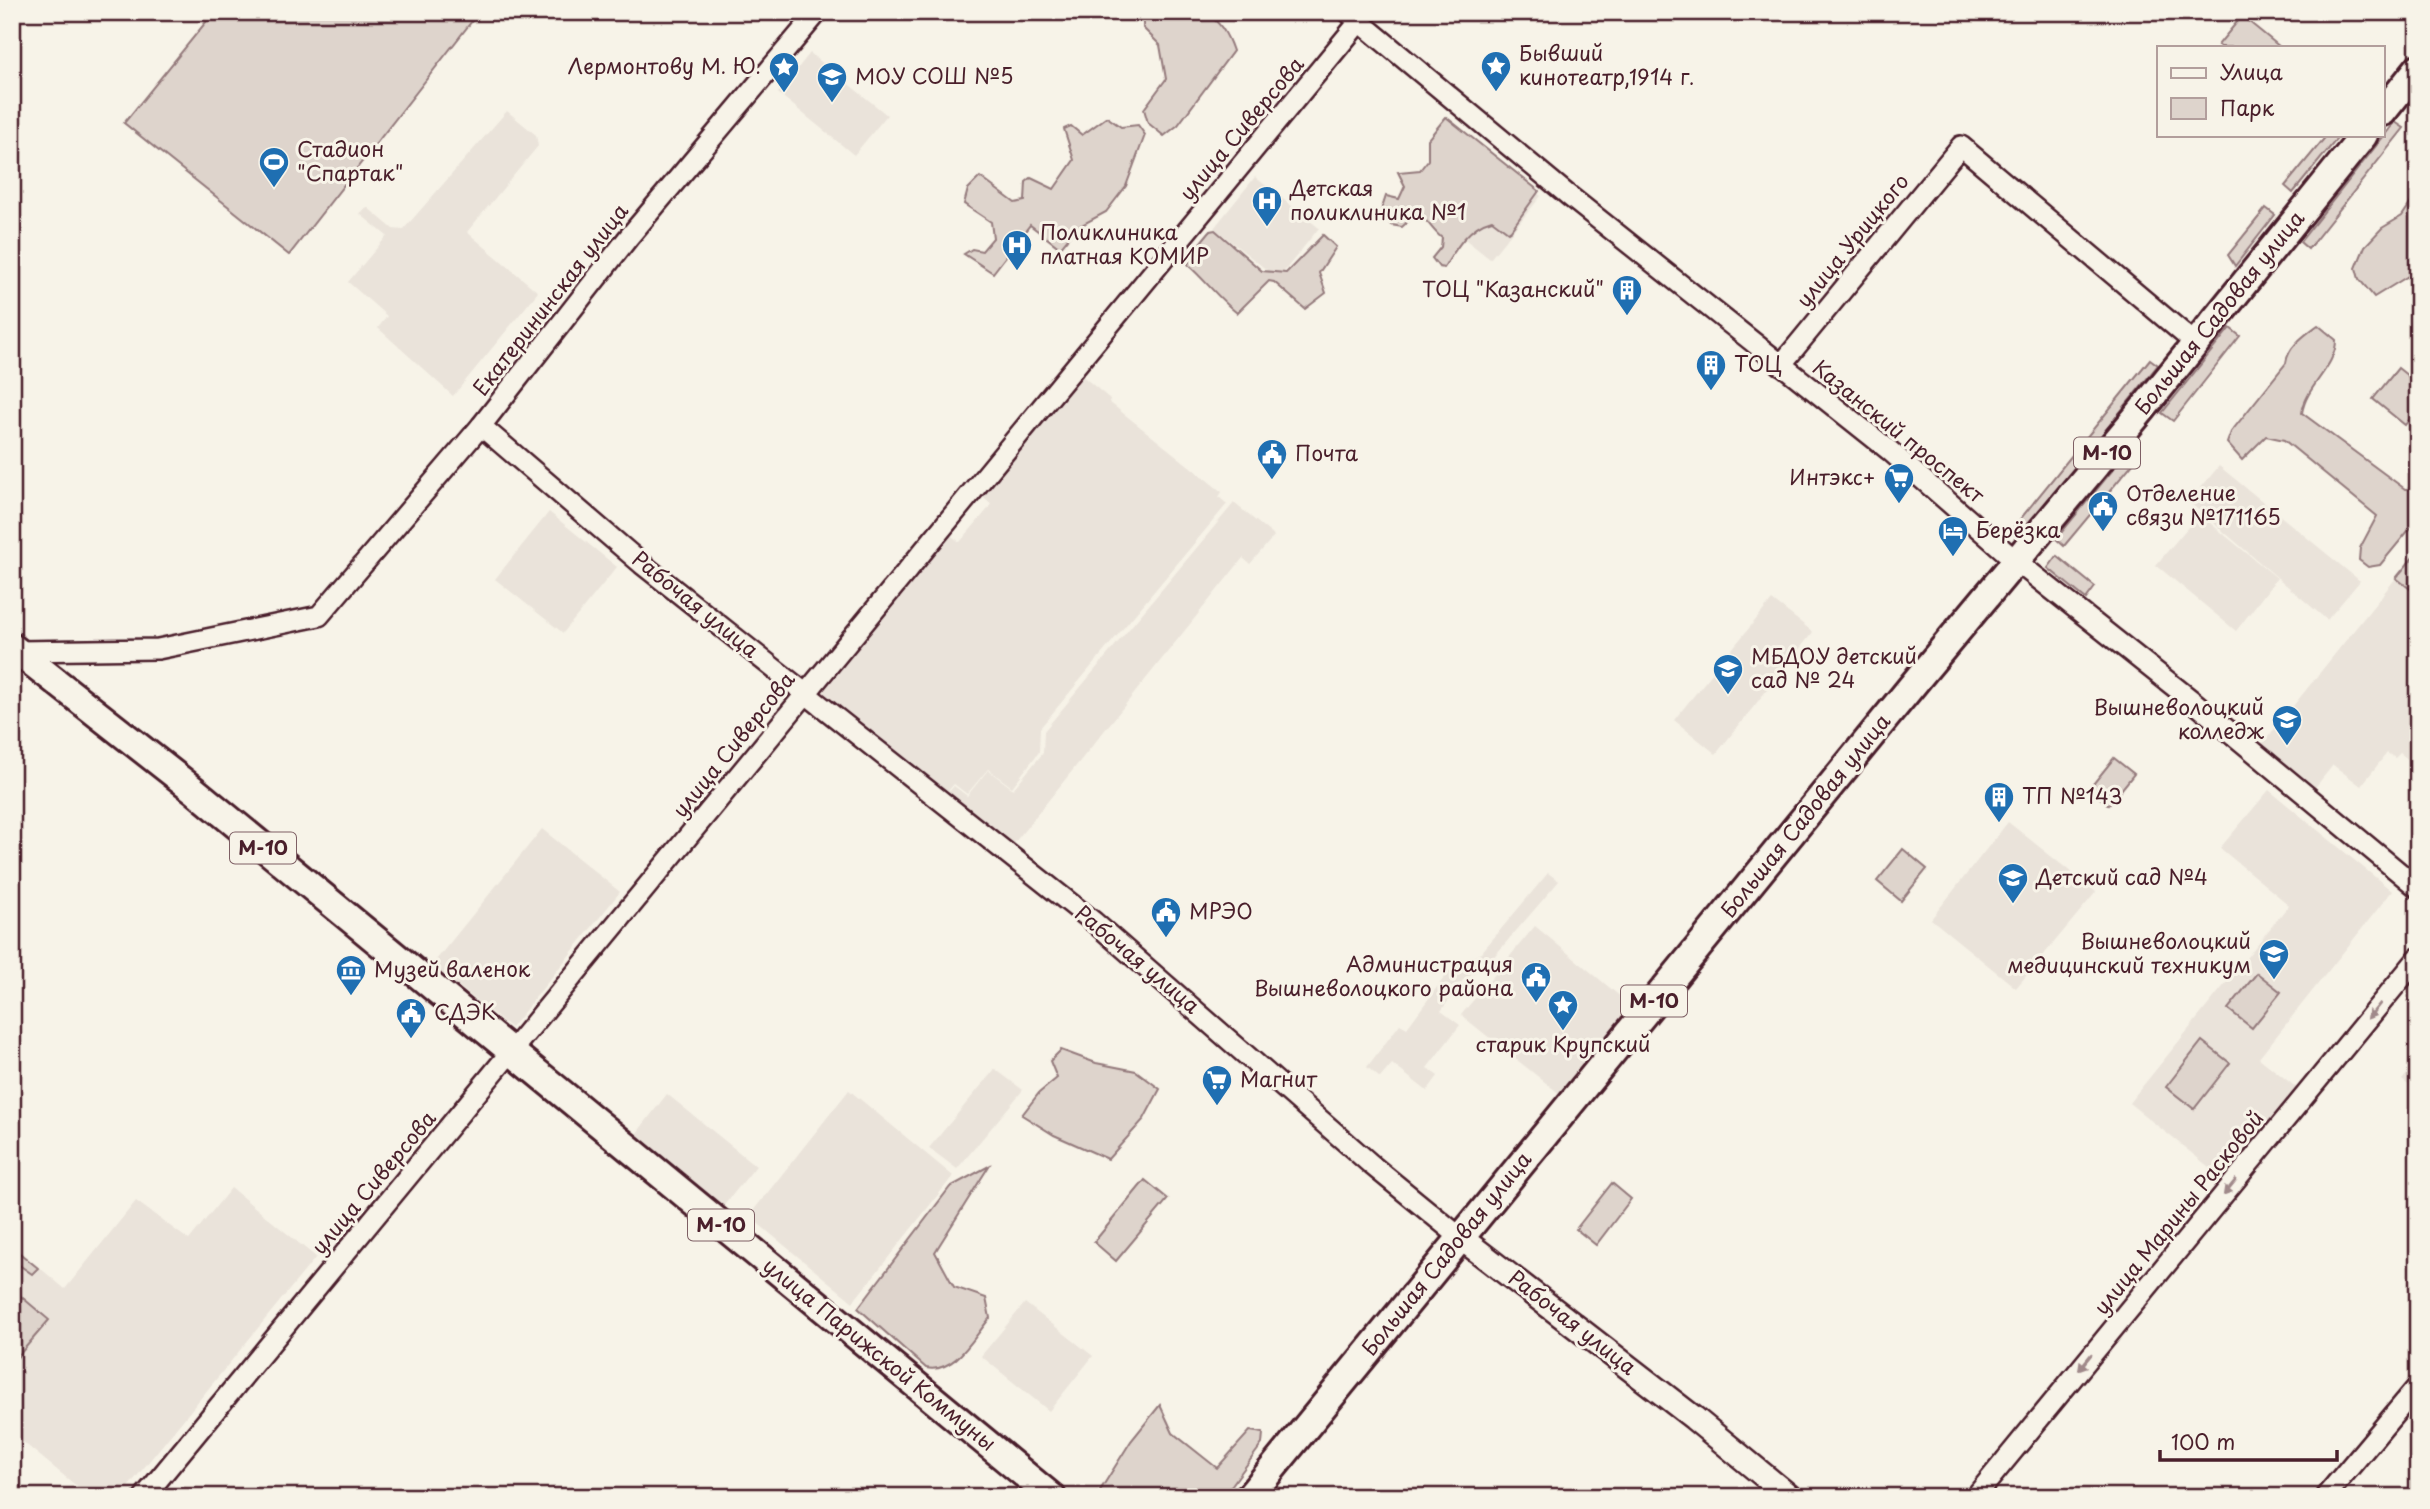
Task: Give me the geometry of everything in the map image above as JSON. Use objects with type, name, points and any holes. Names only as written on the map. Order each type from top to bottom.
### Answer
[{"type":"highway","points":[[2384,111],[2418,68]]},
{"type":"highway","name":"Большая Садовая улица","points":[[1249,1497],[2196,344],[2363,136]]},
{"type":"highway","name":"М-10","points":[[15,649],[187,785],[511,1053]]},
{"type":"highway","name":"улица Парижской Коммуны","points":[[511,1053],[1052,1497]]},
{"type":"main road","name":"Рабочая улица","points":[[1461,1238],[1694,1418],[1790,1497]]},
{"type":"street","name":"Екатерининская улица","points":[[15,649],[158,649],[319,616],[481,426],[628,238],[818,12]]},
{"type":"street","name":"Казанский проспект","points":[[1354,17],[1579,204],[1889,450],[2016,561],[2195,703],[2418,888]]},
{"type":"street","name":"улица Сиверсова","points":[[144,1497],[805,694],[1354,17]]},
{"type":"street","name":"улица Урицкого","points":[[1781,365],[1961,146],[2196,344]]},
{"type":"street","name":"Рабочая улица","points":[[481,426],[642,564],[1103,930],[1373,1166],[1461,1238]]},
{"type":"street","name":"улица Марины Расковой","points":[[1975,1497],[2418,958]]},
{"type":"street","points":[[2325,1497],[2418,1386]]},
{"type":"shaded area","name":"МОУ СОШ №5","points":[[810,53],[887,115],[854,155],[778,93]]},
{"type":"shaded area","points":[[507,111],[536,135],[538,146],[467,232],[538,292],[453,396],[378,328],[387,316],[348,282],[387,236],[360,214],[367,207],[393,229],[403,230]]},
{"type":"shaded area","points":[[1456,126],[1541,196],[1490,259],[1456,232]]},
{"type":"shaded area","name":"Детская поликлиника №1","points":[[1255,177],[1319,228],[1278,279],[1214,228]]},
{"type":"shaded area","points":[[1080,374],[1110,399],[1109,402],[1222,492],[1219,497],[1227,504],[1040,728],[1039,752],[1012,787],[988,769],[967,794],[954,784],[948,791],[821,692],[950,535],[960,542],[988,509],[991,504],[980,495]]},
{"type":"shaded area","points":[[2219,466],[2360,581],[2327,620],[2189,502]]},
{"type":"shaded area","points":[[1234,503],[1274,536],[1250,564],[1243,558],[1007,852],[942,800],[954,786],[967,796],[988,770],[1013,789],[1043,753],[1044,731]]},
{"type":"shaded area","points":[[549,512],[617,567],[563,633],[495,579]]},
{"type":"shaded area","points":[[2199,514],[2277,578],[2236,631],[2156,565]]},
{"type":"shaded area","points":[[2396,578],[2418,595],[2418,767],[2400,753],[2395,758],[2387,753],[2361,786],[2333,765],[2313,790],[2260,747]]},
{"type":"shaded area","name":"МБДОУ детский сад № 24","points":[[1772,600],[1813,632],[1716,754],[1674,720]]},
{"type":"shaded area","name":"Вышневолоцкий медицинский техникум","points":[[2269,790],[2392,891],[2259,1058],[2302,1092],[2229,1183],[2129,1103],[2289,905],[2220,848]]},
{"type":"shaded area","name":"Детский сад №4","points":[[2008,822],[2096,892],[2016,988],[1931,919]]},
{"type":"shaded area","points":[[542,829],[620,892],[511,1028],[432,965]]},
{"type":"shaded area","points":[[1548,873],[1559,881],[1491,960],[1463,980],[1441,1011],[1460,1025],[1427,1068],[1438,1076],[1427,1091],[1392,1064],[1380,1078],[1367,1067],[1400,1024],[1407,1028],[1449,971],[1481,953]]},
{"type":"shaded area","points":[[1535,926],[1633,1007],[1561,1095],[1461,1015]]},
{"type":"shaded area","points":[[2418,1061],[2418,1092],[2402,1080]]},
{"type":"shaded area","points":[[995,1069],[1023,1090],[957,1169],[929,1148]]},
{"type":"shaded area","points":[[849,1090],[953,1176],[853,1302],[749,1216]]},
{"type":"shaded area","points":[[667,1094],[756,1166],[721,1209],[633,1138]]},
{"type":"shaded area","points":[[231,1188],[316,1257],[120,1497],[90,1497],[12,1433],[12,1250],[15,1247],[65,1289],[136,1201],[189,1240]]},
{"type":"shaded area","points":[[1025,1303],[1093,1356],[1049,1411],[981,1356]]},
{"type":"green space","name":"Стадион \"Спартак\"","points":[[214,12],[479,12],[289,255],[124,123]]},
{"type":"green space","points":[[1152,12],[1203,13],[1220,25],[1233,51],[1178,125],[1164,136],[1148,123],[1144,109],[1166,79],[1160,45],[1143,28],[1143,20]]},
{"type":"green space","points":[[2242,16],[2279,46],[2220,46]]},
{"type":"green space","points":[[1107,117],[1121,127],[1138,125],[1145,135],[1126,186],[1106,212],[1076,228],[1060,248],[1030,225],[993,273],[964,254],[972,249],[982,251],[993,238],[991,222],[964,204],[968,189],[980,177],[1015,203],[1025,201],[1026,182],[1031,178],[1054,189],[1074,160],[1064,129],[1071,126],[1082,135]]},
{"type":"green space","points":[[1446,117],[1539,191],[1511,230],[1508,232],[1492,220],[1476,227],[1453,253],[1444,268],[1439,267],[1432,258],[1441,247],[1442,238],[1424,219],[1417,213],[1402,227],[1391,225],[1381,211],[1386,196],[1399,199],[1405,186],[1398,172],[1420,170],[1428,160],[1428,139]]},
{"type":"green space","points":[[2395,122],[2404,128],[2308,249],[2300,242]]},
{"type":"green space","points":[[2326,136],[2339,136],[2293,193],[2285,186]]},
{"type":"green space","points":[[2418,192],[2418,270],[2374,297],[2359,279],[2356,268],[2365,246],[2382,228],[2402,216]]},
{"type":"green space","points":[[2266,208],[2275,215],[2235,266],[2228,255]]},
{"type":"green space","points":[[1215,230],[1262,271],[1286,273],[1323,235],[1336,247],[1319,273],[1326,293],[1305,309],[1274,282],[1269,281],[1237,313],[1188,265],[1191,254],[1210,231]]},
{"type":"green space","points":[[2318,325],[2336,340],[2335,350],[2309,394],[2302,413],[2405,489],[2418,488],[2418,519],[2380,565],[2368,567],[2359,560],[2360,548],[2377,516],[2284,440],[2266,436],[2242,460],[2227,443],[2231,432],[2286,363],[2290,351]]},
{"type":"green space","points":[[2230,328],[2240,336],[2173,421],[2162,413]]},
{"type":"green space","points":[[2150,359],[2158,365],[2021,535],[2013,528]]},
{"type":"green space","points":[[2398,368],[2418,384],[2418,408],[2405,425],[2373,399]]},
{"type":"green space","points":[[2125,455],[2134,462],[2064,546],[2056,539]]},
{"type":"green space","points":[[2418,551],[2418,595],[2396,578]]},
{"type":"green space","points":[[2057,556],[2095,587],[2086,599],[2048,568]]},
{"type":"green space","points":[[2114,758],[2134,774],[2109,805],[2089,789]]},
{"type":"green space","points":[[1903,849],[1927,869],[1901,901],[1877,881]]},
{"type":"green space","points":[[2257,973],[2281,992],[2252,1028],[2228,1009]]},
{"type":"green space","points":[[2202,1041],[2230,1063],[2194,1109],[2166,1087]]},
{"type":"green space","points":[[1061,1050],[1096,1063],[1136,1071],[1160,1089],[1144,1119],[1108,1159],[1054,1135],[1022,1115],[1039,1093],[1057,1078],[1050,1061]]},
{"type":"green space","points":[[989,1166],[935,1252],[954,1287],[986,1298],[990,1318],[955,1360],[946,1366],[926,1368],[858,1308],[950,1187]]},
{"type":"green space","points":[[1145,1180],[1168,1199],[1116,1261],[1094,1242]]},
{"type":"green space","points":[[1612,1183],[1631,1199],[1596,1245],[1576,1229]]},
{"type":"green space","points":[[12,1247],[38,1268],[32,1274],[12,1260]]},
{"type":"green space","points":[[17,1293],[49,1320],[13,1362],[12,1299]]},
{"type":"green space","points":[[1160,1405],[1173,1433],[1217,1468],[1250,1431],[1263,1433],[1262,1444],[1223,1497],[1096,1497],[1131,1441]]},
{"type":"place","name":"Бывший кинотеатр,1914 г.","points":[[1496,93]]},
{"type":"place","name":"Лермонтову М. Ю.","points":[[784,94]]},
{"type":"place","name":"МОУ СОШ №5","points":[[832,104]]},
{"type":"place","name":"Стадион \"Спартак\"","points":[[274,189]]},
{"type":"place","name":"Детская поликлиника №1","points":[[1267,228]]},
{"type":"place","name":"Поликлиника платная КОМИР","points":[[1017,272]]},
{"type":"place","name":"ТОЦ \"Казанский\"","points":[[1627,317]]},
{"type":"place","name":"ТОЦ","points":[[1711,392]]},
{"type":"place","name":"Почта","points":[[1272,481]]},
{"type":"place","name":"Интэкс+","points":[[1899,505]]},
{"type":"place","name":"Отделение связи №171165","points":[[2103,533]]},
{"type":"place","name":"Берёзка","points":[[1953,558]]},
{"type":"place","name":"МБДОУ детский сад № 24","points":[[1728,696]]},
{"type":"place","name":"Вышневолоцкий колледж","points":[[2287,747]]},
{"type":"place","name":"ТП №143","points":[[1999,824]]},
{"type":"place","name":"Детский сад №4","points":[[2013,905]]},
{"type":"place","name":"МРЭО","points":[[1166,939]]},
{"type":"place","name":"Вышневолоцкий медицинский техникум","points":[[2274,981]]},
{"type":"place","name":"Музей валенок","points":[[351,997]]},
{"type":"place","name":"Администрация Вышневолоцкого района","points":[[1536,1004]]},
{"type":"place","name":"старик Крупский","points":[[1563,1032]]},
{"type":"place","name":"СДЭК","points":[[411,1040]]},
{"type":"place","name":"Магнит","points":[[1217,1107]]}]
